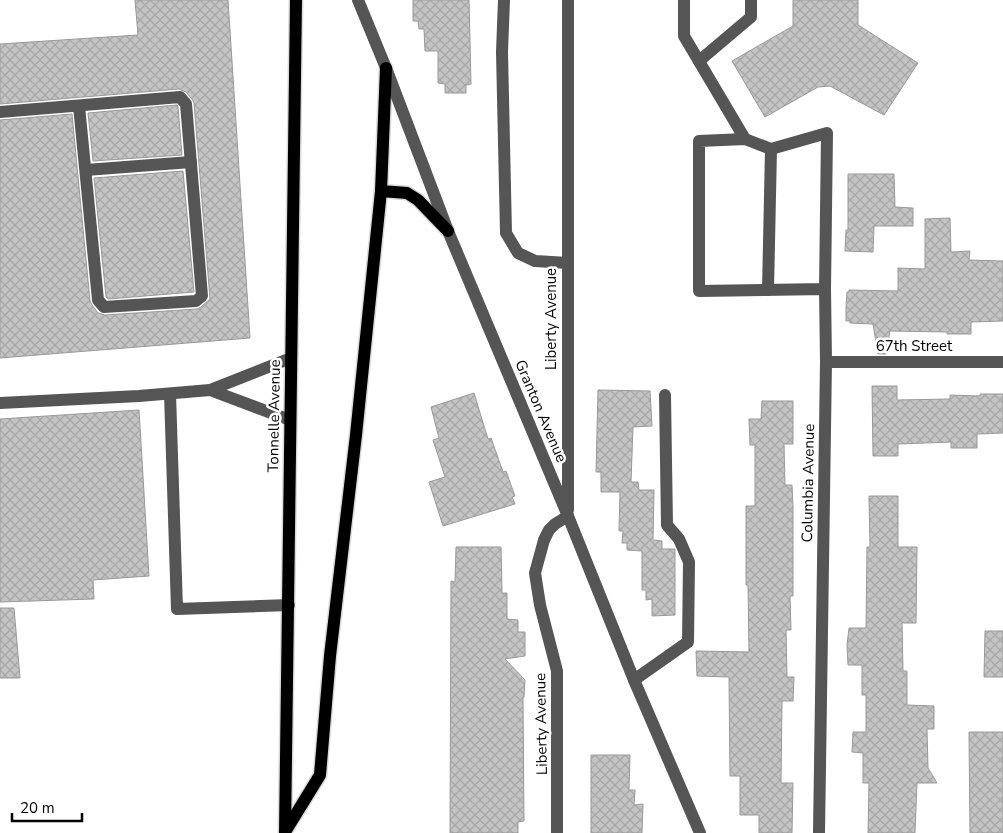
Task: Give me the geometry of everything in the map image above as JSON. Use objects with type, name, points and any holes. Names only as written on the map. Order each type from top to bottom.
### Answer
[{"type":"main road","name":"Tonnelle Avenue","points":[[285,832],[296,0]]},
{"type":"main road","points":[[285,832],[320,774],[330,656],[356,435],[381,191],[386,68]]},
{"type":"main road","points":[[381,191],[407,192],[418,200],[448,231]]},
{"type":"street","name":"Granton Avenue","points":[[358,0],[448,231],[568,516],[634,680],[700,833]]},
{"type":"street","points":[[504,0],[502,52],[506,233],[518,252],[535,261],[568,263]]},
{"type":"street","name":"Liberty Avenue","points":[[557,833],[558,671],[540,605],[535,573],[544,540],[549,530],[568,516],[568,0]]},
{"type":"street","points":[[684,0],[684,36],[745,139]]},
{"type":"street","points":[[699,61],[751,17],[751,0]]},
{"type":"street","points":[[0,112],[180,97],[186,104],[202,296],[196,301],[104,307],[98,300],[79,106]]},
{"type":"street","name":"Columbia Avenue","points":[[771,149],[827,133],[826,362],[819,833]]},
{"type":"street","points":[[768,290],[771,149],[745,139],[699,141],[699,291],[768,290],[825,289]]},
{"type":"street","points":[[86,170],[191,162]]},
{"type":"street","points":[[0,403],[170,394],[210,390],[291,358]]},
{"type":"street","name":"67th Street","points":[[826,362],[1003,362]]},
{"type":"street","points":[[210,390],[290,420]]},
{"type":"street","points":[[170,394],[177,609],[289,605]]},
{"type":"street","points":[[634,680],[688,642],[689,562],[678,539],[667,525],[665,395]]},
{"type":"building","points":[[135,0],[228,0],[250,338],[0,358],[0,120],[72,114],[90,301],[98,313],[105,315],[197,309],[210,299],[194,103],[186,92],[179,89],[0,104],[0,44],[138,35]]},
{"type":"building","points":[[413,0],[469,0],[471,84],[466,85],[466,93],[445,93],[445,84],[438,83],[438,51],[425,51],[424,29],[419,29],[418,21],[413,21]]},
{"type":"building","points":[[793,0],[858,0],[858,25],[918,63],[884,115],[830,86],[818,87],[765,117],[732,61],[793,26]]},
{"type":"building","points":[[177,105],[182,155],[93,161],[88,113]]},
{"type":"building","points":[[183,171],[194,292],[108,299],[106,297],[94,178]]},
{"type":"building","points":[[848,174],[894,174],[895,207],[913,208],[913,226],[874,226],[873,252],[845,251],[846,230],[848,230]]},
{"type":"building","points":[[950,218],[951,252],[970,251],[969,260],[1003,261],[1003,321],[971,322],[971,334],[890,331],[886,354],[878,354],[873,324],[850,323],[850,321],[846,321],[847,292],[849,290],[898,291],[898,268],[925,269],[925,219]]},
{"type":"building","points":[[872,386],[897,386],[897,400],[950,399],[950,395],[980,396],[980,394],[1003,394],[1003,433],[977,434],[977,448],[951,448],[951,442],[898,444],[898,456],[873,456]]},
{"type":"building","points":[[598,390],[650,391],[652,426],[633,427],[631,482],[638,482],[639,490],[654,490],[653,540],[662,541],[662,549],[675,549],[675,615],[652,616],[652,599],[646,600],[646,590],[642,590],[642,551],[627,550],[627,543],[622,543],[623,531],[619,531],[620,492],[601,492],[601,472],[596,472]]},
{"type":"building","points":[[474,393],[488,439],[491,438],[503,472],[506,471],[515,496],[512,497],[515,504],[443,526],[429,482],[445,477],[433,440],[439,438],[431,407]]},
{"type":"building","points":[[762,401],[793,401],[793,444],[784,444],[785,485],[792,485],[793,507],[793,596],[790,596],[791,630],[786,630],[787,677],[794,677],[793,701],[782,701],[781,783],[793,783],[792,833],[759,833],[759,815],[740,815],[740,776],[730,776],[729,677],[697,676],[696,651],[749,652],[748,585],[746,585],[746,506],[755,506],[755,445],[750,445],[749,419],[761,419]]},
{"type":"building","points":[[139,410],[149,576],[93,580],[94,599],[0,602],[0,419]]},
{"type":"building","points":[[869,496],[898,496],[898,547],[917,547],[916,623],[902,623],[903,671],[907,671],[907,705],[934,706],[934,729],[927,729],[928,768],[937,783],[917,783],[915,833],[868,833],[869,783],[863,783],[863,753],[852,752],[853,732],[866,732],[866,695],[862,695],[862,665],[848,665],[847,645],[849,628],[866,628],[867,547],[870,547]]},
{"type":"building","points":[[456,547],[501,547],[502,593],[507,593],[507,619],[518,620],[518,632],[525,632],[525,656],[505,659],[525,680],[523,698],[524,821],[518,822],[518,833],[450,833],[451,581],[455,582]]},
{"type":"building","points":[[0,608],[14,608],[20,678],[0,678]]},
{"type":"building","points":[[985,631],[1003,631],[1003,677],[984,677]]},
{"type":"building","points":[[969,732],[1003,732],[1003,833],[970,833]]},
{"type":"building","points":[[591,755],[630,755],[629,790],[635,790],[634,805],[643,804],[642,833],[591,833]]}]
